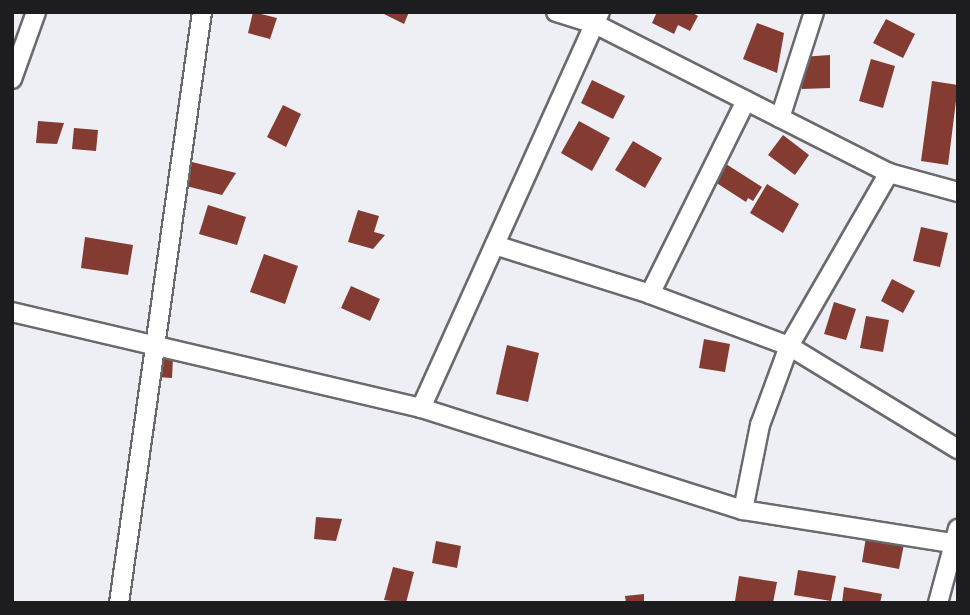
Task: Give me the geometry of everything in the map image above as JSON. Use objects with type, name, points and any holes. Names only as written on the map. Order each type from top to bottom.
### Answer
[{"type":"street","points":[[12,79],[36,12]]},
{"type":"street","points":[[119,603],[158,346],[202,12]]},
{"type":"street","points":[[556,12],[598,18],[746,101],[889,173],[958,192]]},
{"type":"street","points":[[780,118],[814,12]]},
{"type":"street","points":[[421,408],[598,18]]},
{"type":"street","points":[[650,294],[746,101]]},
{"type":"street","points":[[743,510],[760,425],[789,346],[889,173]]},
{"type":"street","points":[[495,245],[650,294],[789,346],[958,449]]},
{"type":"street","points":[[12,312],[421,408],[743,510],[957,538],[937,603]]},
{"type":"building","points":[[253,12],[277,18],[270,39],[248,33]]},
{"type":"building","points":[[380,12],[409,12],[404,24]]},
{"type":"building","points":[[657,12],[691,12],[698,16],[690,31],[678,25],[674,34],[652,23]]},
{"type":"building","points":[[886,19],[915,34],[903,58],[873,43]]},
{"type":"building","points":[[757,23],[784,33],[777,73],[743,59]]},
{"type":"building","points":[[830,55],[830,88],[802,89],[801,57]]},
{"type":"building","points":[[871,59],[895,66],[883,108],[859,101]]},
{"type":"building","points":[[592,80],[625,96],[613,119],[581,103]]},
{"type":"building","points":[[932,81],[958,85],[948,165],[921,161]]},
{"type":"building","points":[[283,105],[301,114],[286,147],[267,137]]},
{"type":"building","points":[[38,121],[64,123],[57,144],[36,143]]},
{"type":"building","points":[[579,121],[610,138],[592,171],[561,153]]},
{"type":"building","points":[[74,128],[98,130],[96,151],[72,149]]},
{"type":"building","points":[[783,135],[809,155],[795,175],[768,155]]},
{"type":"building","points":[[633,141],[662,158],[645,188],[615,170]]},
{"type":"building","points":[[192,162],[236,173],[222,195],[186,186]]},
{"type":"building","points":[[726,164],[762,187],[753,201],[748,198],[746,202],[715,182]]},
{"type":"building","points":[[767,184],[799,204],[783,233],[750,213]]},
{"type":"building","points":[[208,205],[246,217],[237,245],[199,234]]},
{"type":"building","points":[[358,210],[379,216],[374,232],[385,235],[373,249],[348,242]]},
{"type":"building","points":[[921,227],[948,233],[940,267],[913,261]]},
{"type":"building","points":[[85,237],[133,245],[128,275],[81,268]]},
{"type":"building","points":[[264,254],[298,266],[285,304],[250,292]]},
{"type":"building","points":[[892,279],[915,291],[903,313],[881,301]]},
{"type":"building","points":[[351,286],[380,299],[370,321],[341,308]]},
{"type":"building","points":[[834,302],[856,309],[846,340],[824,334]]},
{"type":"building","points":[[866,316],[889,320],[883,352],[860,348]]},
{"type":"building","points":[[704,339],[730,344],[725,372],[699,368]]},
{"type":"building","points":[[507,345],[539,353],[528,402],[496,394]]},
{"type":"building","points":[[158,357],[173,357],[172,378],[157,377]]},
{"type":"building","points":[[316,517],[342,519],[336,541],[314,539]]},
{"type":"building","points":[[866,537],[904,544],[899,569],[862,562]]},
{"type":"building","points":[[436,541],[461,546],[457,568],[432,563]]},
{"type":"building","points":[[393,567],[414,572],[406,603],[384,600]]},
{"type":"building","points":[[798,570],[836,576],[831,601],[794,595]]},
{"type":"building","points":[[739,576],[777,582],[773,603],[735,601]]},
{"type":"building","points":[[844,587],[882,594],[880,603],[842,603]]},
{"type":"building","points":[[644,594],[644,603],[626,603],[625,596]]}]
